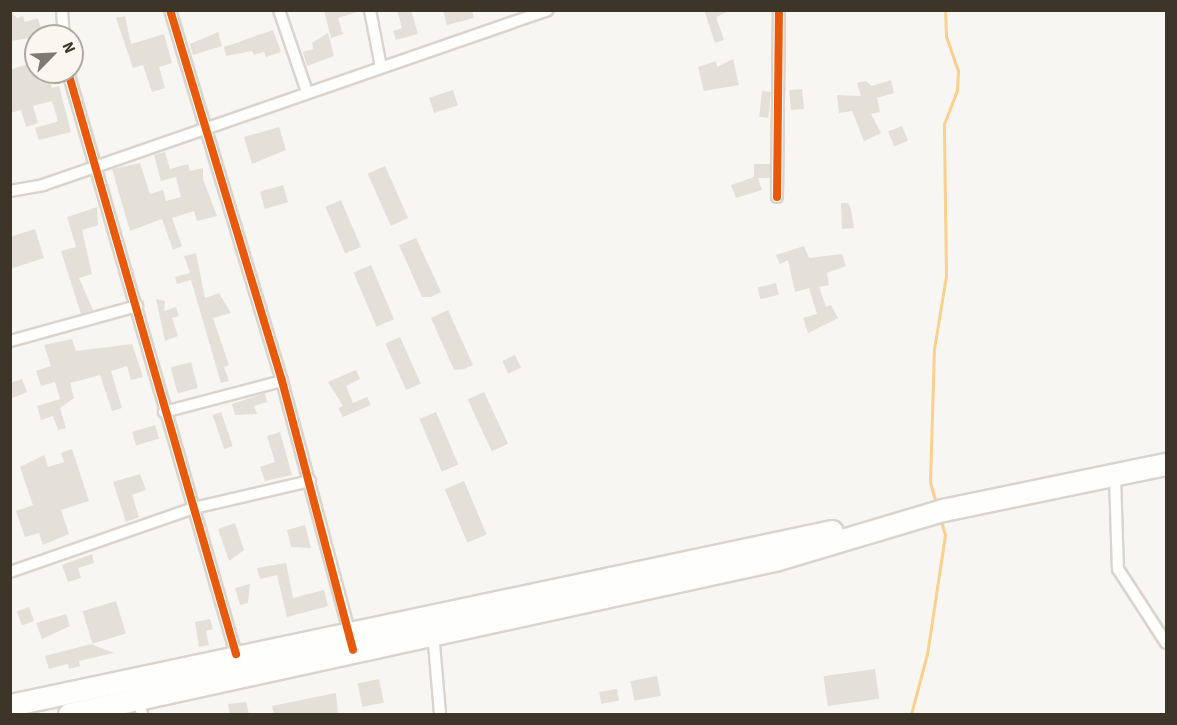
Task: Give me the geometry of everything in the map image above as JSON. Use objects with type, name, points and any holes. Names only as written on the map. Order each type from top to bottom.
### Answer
[{"type":"highway","points":[[69,714],[140,707],[351,640],[770,542],[938,512],[1167,464]]},
{"type":"highway","points":[[10,705],[236,654],[432,632],[775,560],[938,512]]},
{"type":"street","points":[[170,10],[282,381],[351,640]]},
{"type":"street","points":[[279,10],[307,92]]},
{"type":"street","points":[[370,10],[381,67]]},
{"type":"street","points":[[10,191],[43,185],[204,127],[548,10]]},
{"type":"street","points":[[777,197],[779,10]]},
{"type":"street","points":[[71,84],[93,166],[137,306],[164,412],[236,654]]},
{"type":"street","points":[[10,340],[137,306]]},
{"type":"street","points":[[164,412],[282,381]]},
{"type":"street","points":[[1115,476],[1118,569],[1167,643]]},
{"type":"street","points":[[10,572],[194,508],[310,481]]},
{"type":"street","points":[[432,632],[440,714]]},
{"type":"building","points":[[10,10],[17,18],[23,16],[25,22],[38,18],[40,24],[24,24],[24,39],[10,41]]},
{"type":"building","points":[[324,10],[356,10],[357,12],[338,18],[343,34],[331,38]]},
{"type":"building","points":[[397,10],[411,10],[418,34],[396,40],[393,31],[402,28]]},
{"type":"building","points":[[443,10],[472,10],[474,18],[447,25]]},
{"type":"building","points":[[704,10],[732,10],[716,17],[724,40],[715,43]]},
{"type":"building","points":[[125,16],[131,44],[164,34],[172,63],[159,67],[165,88],[152,92],[143,65],[133,68],[116,18]]},
{"type":"building","points":[[273,30],[281,52],[266,57],[264,52],[254,55],[252,51],[226,56],[224,47]]},
{"type":"building","points":[[218,32],[222,46],[193,55],[190,44]]},
{"type":"building","points":[[328,33],[334,56],[307,66],[303,52],[313,49],[312,43]]},
{"type":"building","points":[[733,59],[739,85],[704,91],[698,67],[716,61],[717,67]]},
{"type":"building","points":[[24,65],[24,84],[51,84],[52,88],[59,86],[71,132],[39,140],[35,128],[58,121],[52,101],[33,106],[38,123],[26,127],[21,110],[10,113],[10,70]]},
{"type":"building","points":[[891,80],[894,93],[877,98],[880,112],[871,114],[881,133],[864,141],[852,111],[839,113],[837,95],[861,96],[857,83],[866,81],[872,86]]},
{"type":"building","points":[[802,89],[804,109],[791,110],[789,90]]},
{"type":"building","points":[[453,90],[458,105],[434,113],[429,98]]},
{"type":"building","points":[[762,91],[771,92],[768,118],[759,117]]},
{"type":"building","points":[[902,126],[908,141],[894,146],[888,132]]},
{"type":"building","points":[[279,127],[286,150],[252,164],[244,137]]},
{"type":"building","points":[[165,152],[170,169],[188,164],[190,171],[203,168],[203,179],[217,216],[197,221],[194,211],[172,218],[182,246],[173,250],[162,219],[130,231],[112,169],[140,163],[150,194],[163,190],[166,201],[181,197],[176,177],[161,181],[154,155]]},
{"type":"building","points":[[754,164],[770,164],[770,178],[758,178],[762,190],[736,198],[731,185],[754,177]]},
{"type":"building","points":[[385,166],[408,218],[391,226],[368,174]]},
{"type":"building","points":[[283,185],[288,202],[265,209],[260,192]]},
{"type":"building","points":[[341,200],[361,247],[345,254],[325,207]]},
{"type":"building","points":[[841,203],[848,203],[854,228],[842,229]]},
{"type":"building","points":[[97,207],[98,225],[82,230],[92,274],[79,278],[93,310],[81,314],[61,251],[76,247],[67,217]]},
{"type":"building","points":[[35,229],[44,258],[10,269],[10,237]]},
{"type":"building","points":[[416,238],[441,292],[431,297],[422,297],[399,245]]},
{"type":"building","points":[[804,246],[809,258],[842,254],[846,266],[827,273],[829,285],[819,287],[826,307],[831,305],[838,318],[808,333],[803,318],[817,314],[809,288],[795,292],[788,260],[780,264],[776,255]]},
{"type":"building","points":[[196,253],[205,298],[219,293],[231,313],[213,318],[229,365],[224,367],[229,381],[221,383],[191,280],[177,284],[175,277],[190,273],[184,256]]},
{"type":"building","points":[[371,265],[394,319],[377,327],[354,272]]},
{"type":"building","points":[[776,283],[779,295],[760,299],[758,288]]},
{"type":"building","points":[[156,299],[165,301],[164,311],[176,307],[179,316],[172,318],[178,336],[165,341]]},
{"type":"building","points":[[448,310],[473,365],[464,369],[454,370],[431,318]]},
{"type":"building","points":[[400,337],[421,384],[406,390],[385,344]]},
{"type":"building","points":[[72,339],[76,351],[132,344],[143,377],[131,380],[127,366],[111,371],[122,408],[112,411],[100,375],[70,383],[74,398],[60,408],[66,428],[58,430],[53,416],[41,420],[37,406],[60,399],[55,382],[41,386],[36,371],[51,366],[44,345]]},
{"type":"building","points":[[515,355],[521,368],[508,374],[502,361]]},
{"type":"building","points":[[191,362],[198,388],[178,394],[171,367]]},
{"type":"building","points":[[356,370],[360,379],[346,386],[353,403],[367,397],[371,405],[343,417],[338,408],[343,406],[328,382]]},
{"type":"building","points":[[22,379],[27,392],[10,399],[10,383]]},
{"type":"building","points":[[484,392],[508,444],[492,451],[468,400]]},
{"type":"building","points":[[265,393],[267,402],[254,406],[257,414],[235,415],[232,404]]},
{"type":"building","points":[[221,412],[233,446],[224,449],[212,415]]},
{"type":"building","points":[[436,412],[458,464],[442,472],[419,419]]},
{"type":"building","points":[[155,425],[159,438],[136,445],[132,432]]},
{"type":"building","points":[[280,432],[292,475],[265,481],[260,467],[275,462],[267,436]]},
{"type":"building","points":[[72,449],[89,501],[61,510],[69,534],[43,545],[39,533],[25,537],[16,511],[33,505],[20,467],[44,455],[48,467],[64,462],[61,453]]},
{"type":"building","points":[[140,474],[146,490],[132,495],[139,517],[126,522],[113,482]]},
{"type":"building","points":[[464,481],[487,534],[467,543],[445,489]]},
{"type":"building","points":[[235,523],[244,550],[229,561],[218,529]]},
{"type":"building","points":[[305,525],[311,548],[291,547],[287,530]]},
{"type":"building","points":[[92,554],[94,563],[78,568],[81,578],[68,582],[62,565]]},
{"type":"building","points":[[286,563],[293,598],[324,590],[328,606],[287,617],[277,575],[260,579],[257,568]]},
{"type":"building","points":[[250,584],[248,603],[240,605],[235,588]]},
{"type":"building","points":[[116,601],[126,634],[92,644],[83,611]]},
{"type":"building","points":[[29,607],[34,621],[22,626],[17,611]]},
{"type":"building","points":[[66,614],[70,626],[42,639],[36,623]]},
{"type":"building","points":[[210,619],[213,629],[206,631],[209,645],[199,647],[195,622]]},
{"type":"building","points":[[91,644],[114,653],[79,661],[80,666],[69,669],[68,664],[49,669],[45,656]]},
{"type":"building","points":[[875,669],[879,699],[828,706],[824,676]]},
{"type":"building","points":[[657,676],[661,696],[634,701],[630,681]]},
{"type":"building","points":[[379,679],[384,702],[362,707],[357,684]]},
{"type":"building","points":[[617,689],[619,701],[601,704],[599,692]]},
{"type":"building","points":[[336,693],[338,714],[274,714],[272,706]]},
{"type":"building","points":[[246,702],[249,714],[230,714],[228,704]]},
{"type":"waterway","points":[[936,503],[930,482],[934,349],[946,276],[944,124],[957,90],[958,71],[946,37],[945,10]]},
{"type":"waterway","points":[[911,714],[927,654],[945,535],[940,518]]},
{"type":"cycle path","points":[[170,10],[282,381],[353,650]]},
{"type":"cycle path","points":[[777,197],[779,10]]},
{"type":"cycle path","points":[[71,84],[236,654]]}]
